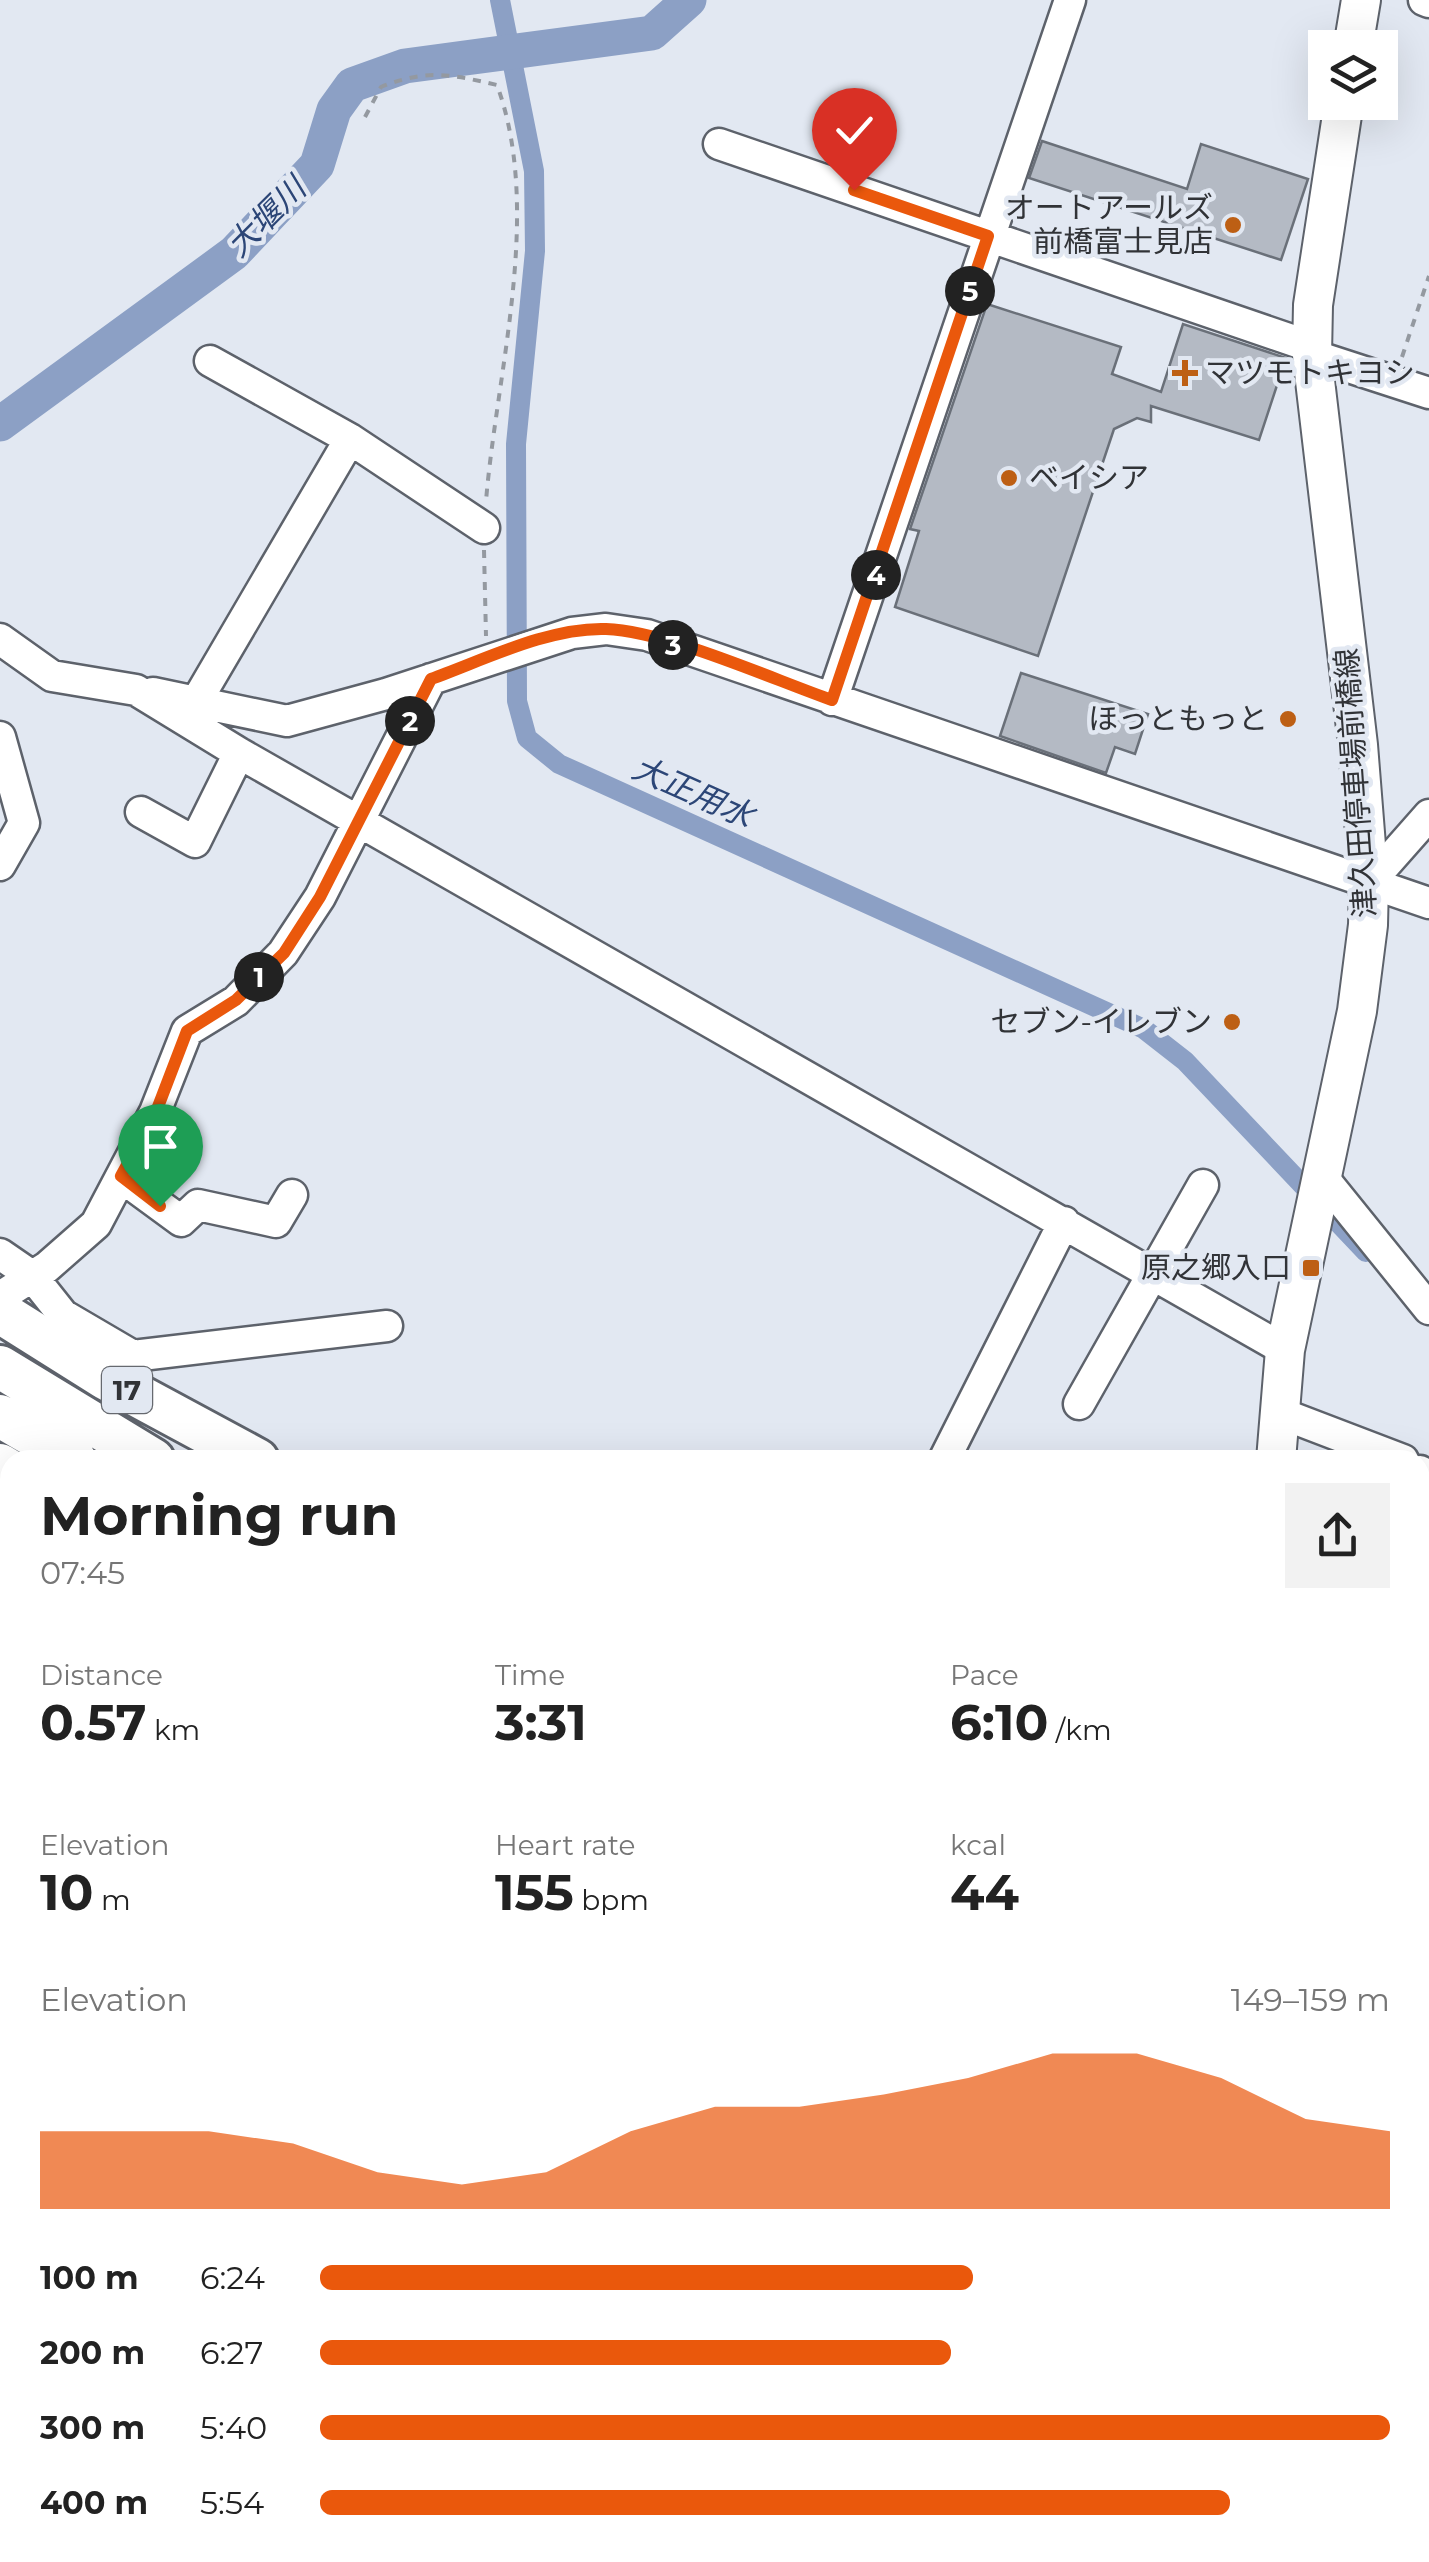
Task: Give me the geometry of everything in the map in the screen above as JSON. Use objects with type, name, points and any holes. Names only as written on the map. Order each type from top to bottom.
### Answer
[{"type":"highway","name":"17","points":[[0,1312],[105,1378],[239,1450]]},
{"type":"highway","name":"17","points":[[0,1367],[137,1450]]},
{"type":"highway","points":[[0,1416],[58,1450]]},
{"type":"main road","points":[[1356,30],[1361,0]]},
{"type":"main road","name":"津久田停車場前橋線","points":[[1277,1450],[1285,1350],[1357,1011],[1369,883],[1312,351],[1313,305],[1341,120]]},
{"type":"street","points":[[832,700],[1070,0]]},
{"type":"street","points":[[719,144],[1429,393]]},
{"type":"street","points":[[210,361],[350,439],[484,528]]},
{"type":"street","points":[[196,702],[350,439]]},
{"type":"street","points":[[0,639],[52,676],[287,720],[431,679],[529,645],[606,629],[646,636],[1429,903]]},
{"type":"street","points":[[0,1297],[96,1224],[156,1112],[187,1031],[236,1000],[284,953],[360,822],[431,679]]},
{"type":"street","points":[[136,690],[239,754],[1285,1350]]},
{"type":"street","points":[[0,736],[24,823],[0,865]]},
{"type":"street","points":[[141,812],[194,842],[239,754]]},
{"type":"street","points":[[1369,883],[1429,815]]},
{"type":"street","points":[[121,1176],[182,1221],[198,1204],[276,1222],[292,1195]]},
{"type":"street","points":[[1079,1404],[1203,1185]]},
{"type":"street","points":[[1317,1189],[1429,1309]]},
{"type":"street","points":[[949,1450],[1064,1222]]},
{"type":"street","points":[[0,1254],[32,1276],[62,1315],[133,1356],[387,1326]]},
{"type":"street","points":[[1280,1414],[1376,1450]]},
{"type":"path","points":[[365,117],[380,87],[415,74],[450,74],[497,85],[510,122],[518,201],[514,278],[493,412],[484,528],[490,658]]},
{"type":"path","points":[[1393,381],[1429,276]]},
{"type":"building","name":"オートアールズ 前橋富士見店","points":[[1042,141],[1187,189],[1201,144],[1308,179],[1281,260],[1029,178]]},
{"type":"building","name":"ベイシア","points":[[987,304],[1121,347],[1112,374],[1161,392],[1183,324],[1286,358],[1259,440],[1151,406],[1151,422],[1137,418],[1114,429],[1038,656],[895,607],[919,531],[910,529]]},
{"type":"building","points":[[1021,673],[1148,714],[1135,754],[1115,747],[1106,773],[1000,736]]},
{"type":"waterway","name":"大正用水","points":[[500,0],[534,171],[535,251],[516,444],[517,701],[527,738],[559,764],[1144,1029],[1185,1061],[1366,1252]]},
{"type":"waterway","name":"大堰川","points":[[0,424],[234,253],[317,165],[334,110],[352,85],[405,66],[652,33],[689,0]]},
{"type":"place","name":"オートアールズ 前橋富士見店","points":[[1233,225]]},
{"type":"place","name":"マツモトキヨシ","points":[[1185,373]]},
{"type":"place","name":"ベイシア","points":[[1009,478]]},
{"type":"place","name":"ほっともっと","points":[[1288,719]]},
{"type":"place","name":"セブン-イレブン","points":[[1232,1022]]},
{"type":"place","name":"原之郷入口","points":[[1311,1268]]},
{"type":"route","points":[[160,1206],[121,1176],[156,1112],[187,1031],[236,1000],[284,953],[320,897],[431,679],[529,645],[572,633],[606,629],[646,636],[832,700],[988,236],[854,190]]}]
